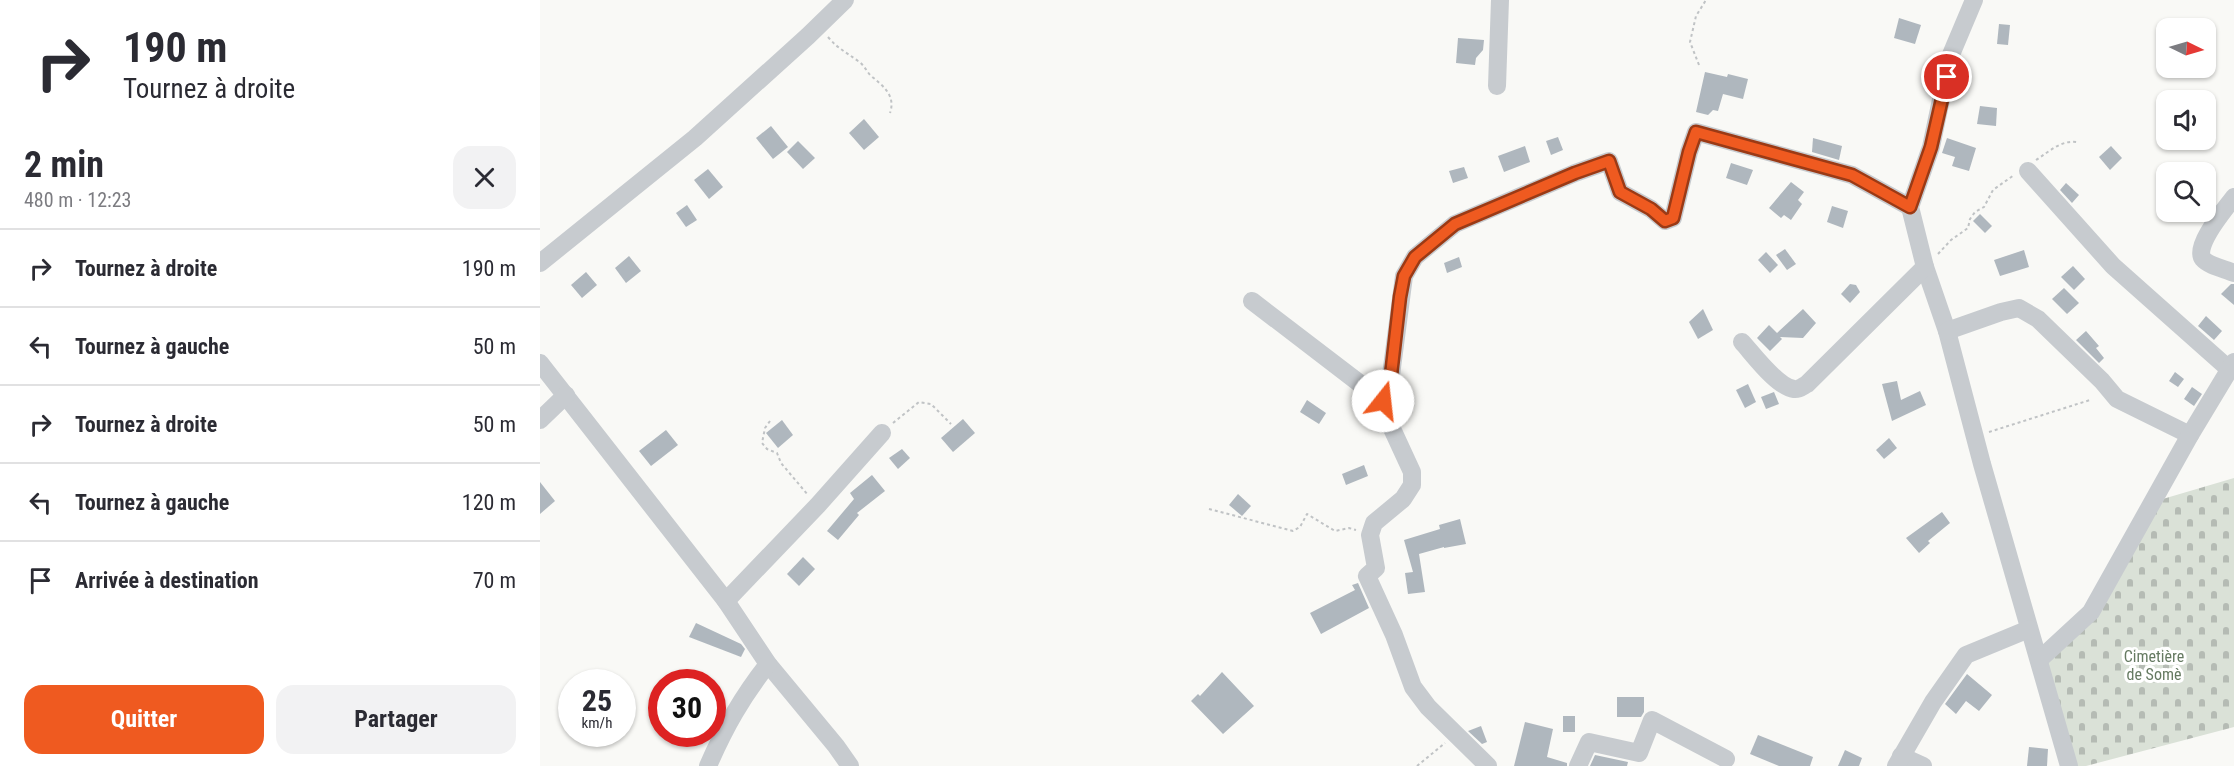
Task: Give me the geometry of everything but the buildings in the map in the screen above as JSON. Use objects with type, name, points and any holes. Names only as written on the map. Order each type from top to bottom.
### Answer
[{"type":"street","points":[[540,263],[695,138],[845,0]]},
{"type":"street","points":[[1497,86],[1500,0]]},
{"type":"street","points":[[1974,0],[1950,57],[1931,147],[1910,207],[1925,267],[1947,331],[1974,436],[2069,766]]},
{"type":"street","points":[[1382,408],[1391,375],[1404,276],[1415,257],[1455,224],[1575,173],[1609,161],[1620,192],[1651,209],[1665,221],[1673,218],[1696,132],[1852,175],[1910,207]]},
{"type":"street","points":[[2025,169],[2113,266],[2231,366],[2091,612],[2039,660]]},
{"type":"street","points":[[2234,197],[2211,228],[2201,248],[2201,256],[2205,262],[2234,273]]},
{"type":"street","points":[[1742,342],[1780,382],[1795,389],[1800,388],[1807,384],[1925,267]]},
{"type":"street","points":[[1252,301],[1367,389],[1382,408],[1412,472],[1412,485],[1403,499],[1374,523],[1370,535],[1376,568],[1367,576],[1394,635],[1413,687],[1428,707],[1488,766]]},
{"type":"street","points":[[1947,331],[2019,308],[2038,319],[2102,381],[2117,399],[2190,435]]},
{"type":"street","points":[[540,363],[726,601],[768,664],[850,766]]},
{"type":"street","points":[[540,420],[566,395]]},
{"type":"street","points":[[726,601],[818,506],[882,433]]},
{"type":"street","points":[[1923,766],[1898,761],[1933,702],[1966,655],[2029,629]]},
{"type":"street","points":[[708,766],[725,727],[746,691],[768,664]]},
{"type":"street","points":[[1578,766],[1589,742],[1637,760],[1652,720],[1726,759]]},
{"type":"path","points":[[1699,65],[1690,42],[1696,16],[1706,0]]},
{"type":"path","points":[[818,26],[839,50],[859,62],[868,73],[882,83],[891,97],[890,113]]},
{"type":"path","points":[[1925,267],[1951,240],[1968,228],[1970,219],[1975,212],[1984,207],[1993,190],[2059,144],[2068,141],[2078,142]]},
{"type":"path","points":[[1974,436],[2090,400]]},
{"type":"path","points":[[882,433],[919,402],[931,404],[951,424]]},
{"type":"path","points":[[771,421],[765,428],[762,444],[777,453],[781,463],[797,484],[818,506]]},
{"type":"path","points":[[1209,509],[1293,531],[1300,527],[1307,514],[1335,531],[1349,528],[1370,535]]},
{"type":"path","points":[[1417,766],[1457,734]]},
{"type":"green space","name":"Cimetière de Somè","points":[[2234,478],[2234,727],[2086,766],[2075,766],[2043,661],[2092,613],[2156,501]]},
{"type":"route","points":[[1383,401],[1391,375],[1404,276],[1415,257],[1455,224],[1609,161],[1620,192],[1651,209],[1665,221],[1673,218],[1696,132],[1852,175],[1910,207],[1931,147],[1947,77]]}]
